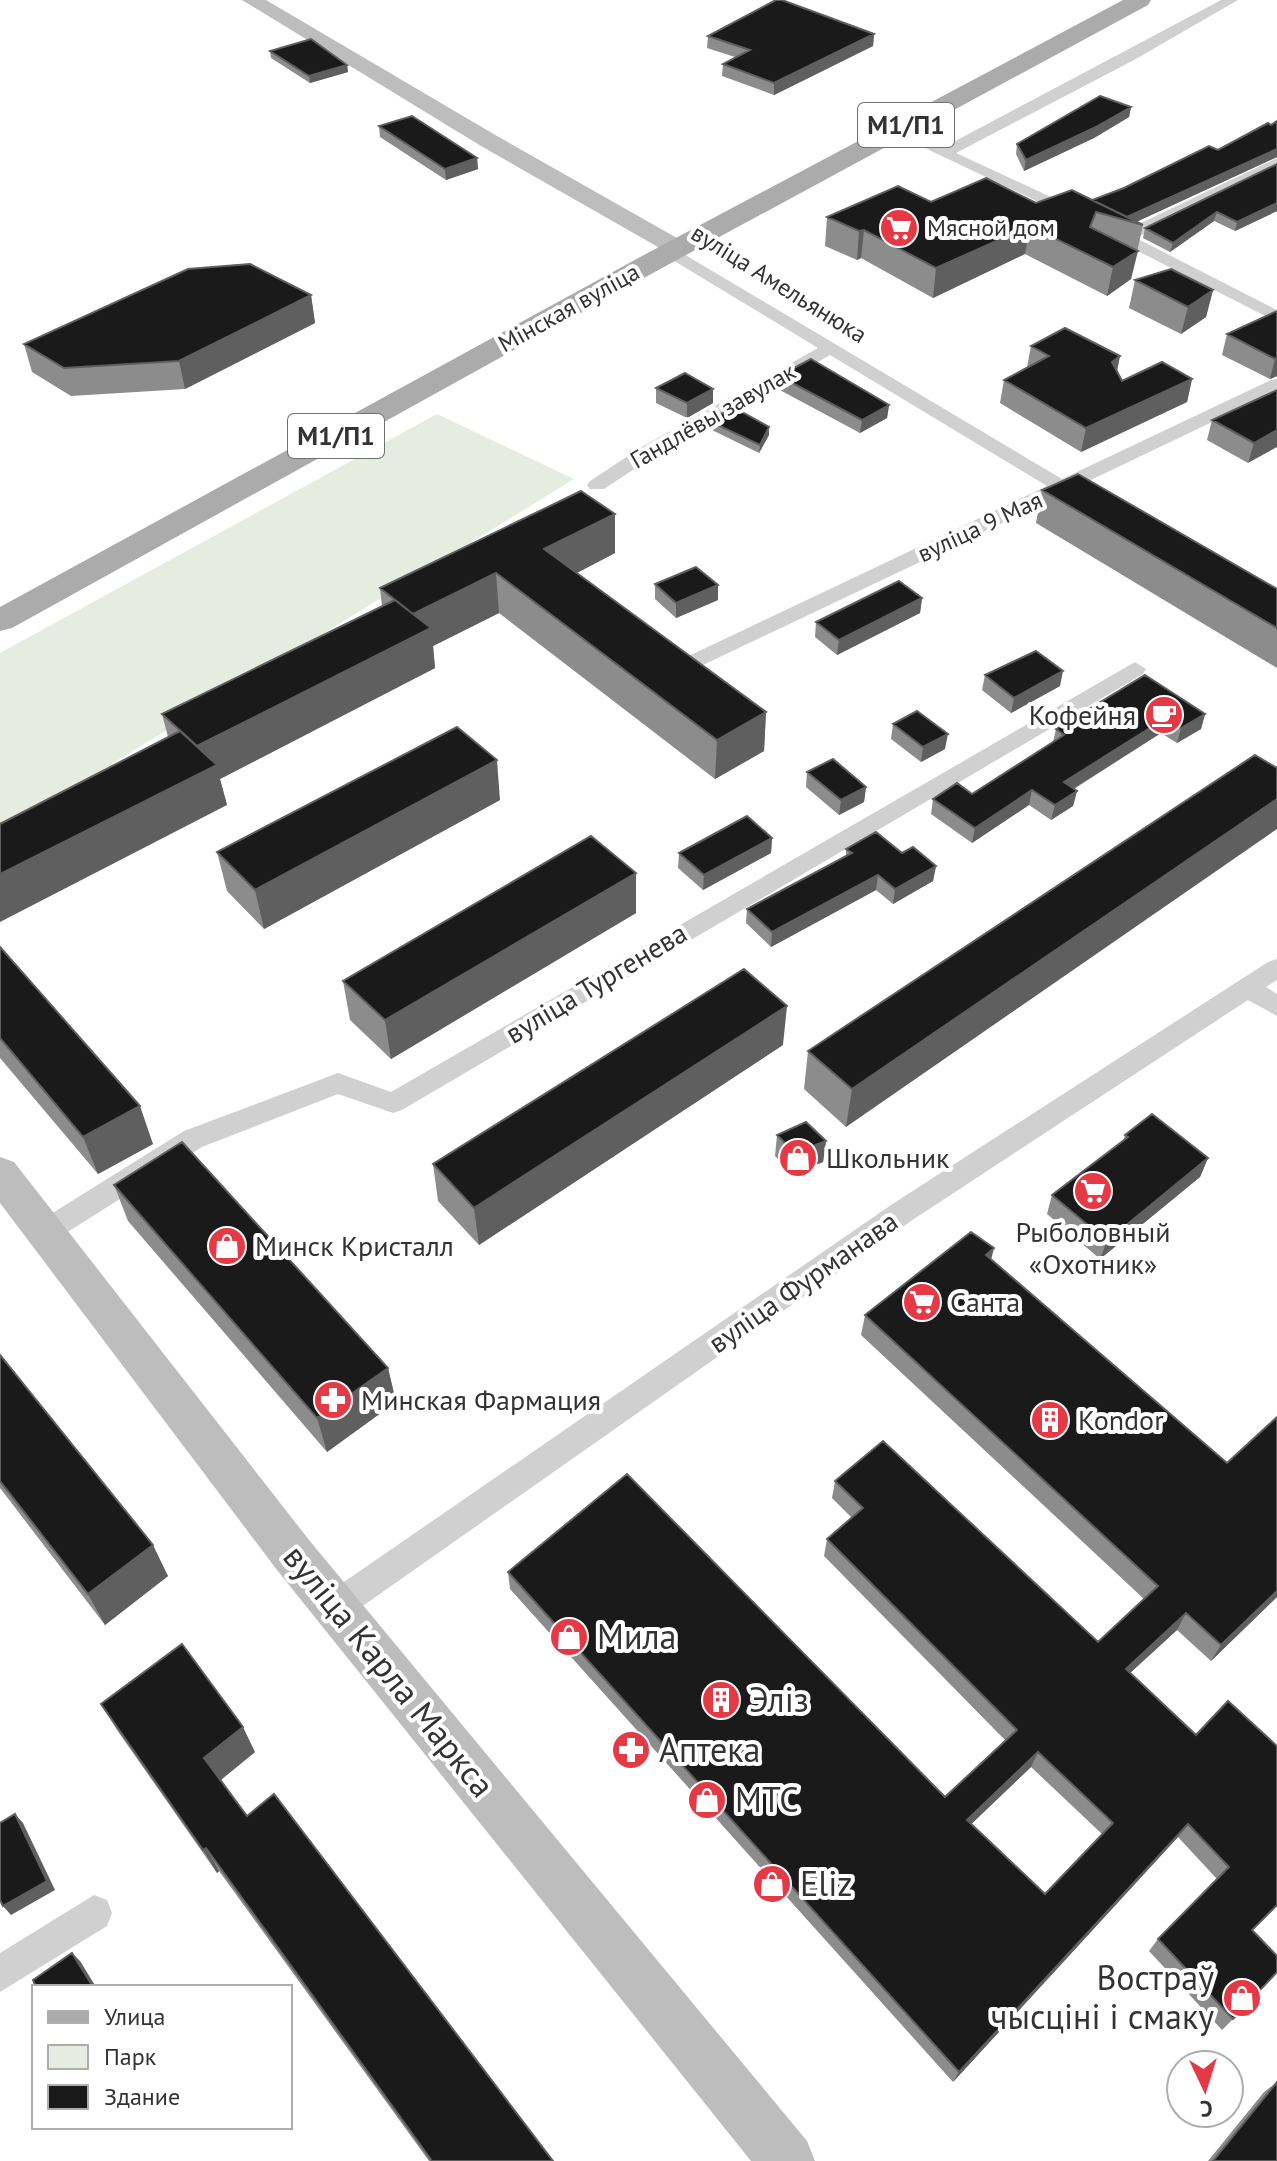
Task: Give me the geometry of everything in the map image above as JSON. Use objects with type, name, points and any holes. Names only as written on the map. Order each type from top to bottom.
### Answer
[{"type":"main road","name":"Мінская вуліца","points":[[0,621],[895,130],[1140,0]]},
{"type":"street","name":"вуліца Амельянюка","points":[[252,0],[489,141],[669,243],[672,252],[1103,512]]},
{"type":"street","points":[[944,153],[1115,65],[1231,0]]},
{"type":"street","points":[[895,130],[1123,238],[1277,317]]},
{"type":"street","points":[[1123,238],[1277,163]]},
{"type":"street","name":"Гандлёвы завулак","points":[[597,485],[647,452],[830,348]]},
{"type":"street","name":"вуліца 9 Мая","points":[[682,668],[1277,384]]},
{"type":"street","name":"вуліца Тургенева","points":[[45,1232],[193,1139],[338,1083],[393,1103],[1135,669]]},
{"type":"street","name":"вуліца Фурманава","points":[[336,1606],[904,1211],[1277,968]]},
{"type":"street","points":[[1249,988],[1277,1007]]},
{"type":"street","name":"вуліца Карла Маркса","points":[[0,1173],[293,1555],[787,2161]]},
{"type":"street","points":[[0,1974],[94,1913]]},
{"type":"green space","points":[[437,414],[574,479],[0,833],[0,653]]},
{"type":"building","points":[[776,0],[874,34],[774,83],[723,64],[750,50],[708,36]]},
{"type":"building","points":[[311,39],[347,65],[309,76],[270,51]]},
{"type":"building","points":[[1100,96],[1131,107],[1026,160],[1017,144]]},
{"type":"building","points":[[412,116],[477,158],[445,169],[379,126]]},
{"type":"building","points":[[1277,121],[1277,149],[1127,217],[1092,200],[1124,188],[1209,146],[1218,150]]},
{"type":"building","points":[[1277,164],[1277,203],[1237,222],[1217,212],[1173,243],[1145,228]]},
{"type":"building","points":[[986,178],[1036,203],[1072,190],[1143,225],[1096,212],[1090,227],[1138,251],[1113,267],[1030,226],[936,268],[864,230],[859,231],[827,217],[898,186],[931,202]]},
{"type":"building","points":[[250,264],[311,295],[179,361],[64,368],[24,344],[188,269]]},
{"type":"building","points":[[1171,269],[1213,290],[1188,307],[1135,280]]},
{"type":"building","points":[[1277,311],[1275,359],[1227,334]]},
{"type":"building","points":[[1065,328],[1120,356],[1112,362],[1122,381],[1162,362],[1192,379],[1086,428],[1004,380],[1049,356],[1031,346]]},
{"type":"building","points":[[811,359],[889,405],[862,420],[779,376]]},
{"type":"building","points":[[685,373],[713,389],[687,403],[656,388]]},
{"type":"building","points":[[1277,390],[1277,430],[1254,443],[1212,420]]},
{"type":"building","points":[[733,407],[769,427],[760,445],[709,421]]},
{"type":"building","points":[[1078,474],[1277,589],[1277,628],[1042,490]]},
{"type":"building","points":[[581,491],[615,514],[544,549],[766,712],[717,740],[496,573],[413,614],[380,588]]},
{"type":"building","points":[[696,567],[718,585],[676,603],[655,584]]},
{"type":"building","points":[[899,581],[922,598],[839,640],[816,622]]},
{"type":"building","points":[[395,600],[431,628],[197,746],[162,714]]},
{"type":"building","points":[[1036,651],[1063,671],[1014,698],[985,675]]},
{"type":"building","points":[[1145,675],[1205,714],[1181,728],[1166,718],[1064,782],[1077,791],[1055,805],[1032,790],[975,828],[933,799],[957,783],[972,794],[1064,735],[1056,729]]},
{"type":"building","points":[[917,711],[948,734],[923,747],[893,724]]},
{"type":"building","points":[[457,727],[497,760],[255,890],[217,852]]},
{"type":"building","points":[[180,731],[217,765],[0,874],[0,824]]},
{"type":"building","points":[[1255,755],[1277,768],[1277,799],[852,1089],[808,1051]]},
{"type":"building","points":[[833,759],[866,787],[841,800],[807,772]]},
{"type":"building","points":[[747,816],[772,838],[704,875],[679,853]]},
{"type":"building","points":[[876,832],[902,853],[913,847],[936,866],[895,889],[878,875],[772,932],[747,909],[852,853],[846,849]]},
{"type":"building","points":[[591,836],[636,873],[385,1020],[343,981]]},
{"type":"building","points":[[0,947],[140,1106],[83,1137],[0,1038]]},
{"type":"building","points":[[744,969],[787,1006],[474,1208],[433,1164]]},
{"type":"building","points":[[1152,1114],[1208,1158],[1107,1241],[1052,1195],[1128,1137],[1125,1135]]},
{"type":"building","points":[[806,1122],[826,1141],[795,1153],[777,1135]]},
{"type":"building","points":[[182,1142],[388,1368],[317,1418],[114,1185]]},
{"type":"building","points":[[971,1232],[994,1248],[986,1255],[1227,1463],[1277,1417],[1277,1591],[1221,1645],[1186,1613],[1126,1669],[1196,1735],[1228,1701],[1277,1746],[1277,1905],[1252,1930],[1277,1956],[1277,1972],[1233,2019],[1158,1939],[1229,1867],[1188,1824],[959,2072],[508,1572],[627,1474],[945,1797],[1017,1730],[827,1539],[863,1508],[835,1481],[883,1441],[1098,1642],[1158,1586],[865,1315]],"holes":[[[1038,1752],[1113,1823],[1045,1894],[967,1820]]]},
{"type":"building","points":[[0,1355],[153,1545],[88,1594],[0,1481]]},
{"type":"building","points":[[182,1644],[243,1727],[204,1758],[247,1816],[274,1794],[553,2161],[432,2161],[206,1848],[203,1850],[101,1704]]},
{"type":"building","points":[[15,1814],[47,1881],[3,1906],[0,1900],[0,1823]]},
{"type":"building","points":[[72,1953],[92,1985],[35,1985],[33,1980]]},
{"type":"building","points":[[1277,2082],[1277,2161],[1213,2161],[1239,2129],[1245,2129],[1245,2122]]},
{"type":"place","name":"Мясной дом","points":[[899,228]]},
{"type":"place","name":"Кофейня","points":[[1164,715]]},
{"type":"place","name":"Школьник","points":[[798,1158]]},
{"type":"place","name":"Рыболовный «Охотник»","points":[[1093,1191]]},
{"type":"place","name":"Минск Кристалл","points":[[227,1246]]},
{"type":"place","name":"Санта","points":[[922,1302]]},
{"type":"place","name":"Минская Фармация","points":[[333,1400]]},
{"type":"place","name":"Kondor","points":[[1050,1420]]},
{"type":"place","name":"Мила","points":[[569,1637]]},
{"type":"place","name":"Эліз","points":[[721,1700]]},
{"type":"place","name":"Аптека","points":[[631,1750]]},
{"type":"place","name":"МТС","points":[[707,1800]]},
{"type":"place","name":"Eliz","points":[[772,1884]]},
{"type":"place","name":"Востраў чысціні і смаку","points":[[1242,1998]]}]
